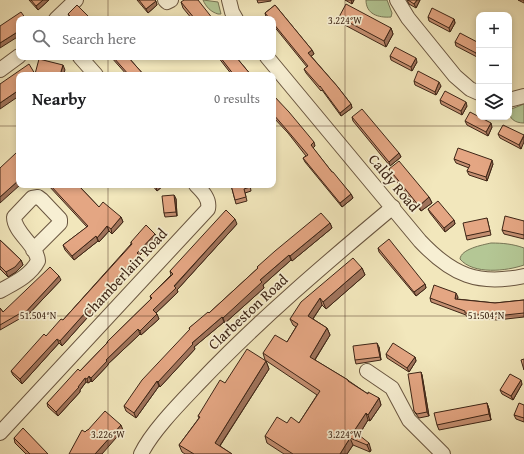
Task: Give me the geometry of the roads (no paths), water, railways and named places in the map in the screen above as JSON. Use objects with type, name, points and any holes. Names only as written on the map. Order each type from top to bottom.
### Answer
[{"type":"street","points":[[59,16],[76,0]]},
{"type":"street","points":[[166,0],[167,2],[171,0]]},
{"type":"street","points":[[229,0],[234,16]]},
{"type":"street","points":[[397,0],[408,18],[455,76],[466,86],[476,91]]},
{"type":"street","points":[[0,70],[16,58]]},
{"type":"street","points":[[83,60],[93,72]]},
{"type":"street","name":"Caldy Road","points":[[270,60],[430,252],[452,269],[473,277],[497,280],[524,276]]},
{"type":"street","points":[[512,99],[524,96]]},
{"type":"street","name":"Chamberlain Road","points":[[0,434],[208,209],[208,201],[198,188]]},
{"type":"street","name":"Clarbeston Road","points":[[141,454],[151,438],[183,400],[236,345],[287,297],[392,207]]},
{"type":"street","points":[[0,291],[23,278],[29,272],[36,255]]},
{"type":"street","points":[[367,370],[392,388],[409,420],[443,454]]}]
